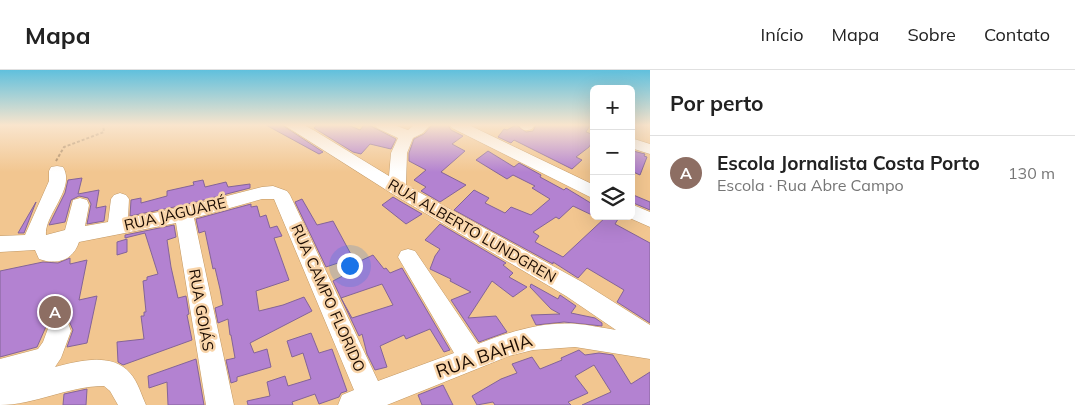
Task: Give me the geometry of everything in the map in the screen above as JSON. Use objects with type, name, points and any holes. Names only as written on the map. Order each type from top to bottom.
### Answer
[{"type":"street","name":"RUA ALBERTO LUNDGREN","points":[[320,141],[397,189],[574,289],[650,339]]},
{"type":"street","points":[[397,189],[399,153],[408,141]]},
{"type":"street","points":[[489,141],[590,190]]},
{"type":"street","points":[[635,143],[650,149]]},
{"type":"street","points":[[31,243],[58,181],[56,171]]},
{"type":"street","name":"RUA JAGUARÉ","points":[[0,244],[31,243],[63,238],[184,214],[262,193],[278,193],[285,200]]},
{"type":"street","points":[[117,227],[120,199]]},
{"type":"street","name":"RUA CAMPO FLORIDO","points":[[285,200],[362,401]]},
{"type":"street","points":[[63,238],[80,205]]},
{"type":"street","points":[[635,213],[650,220]]},
{"type":"street","name":"RUA GOIÁS","points":[[184,214],[220,405]]},
{"type":"street","points":[[408,257],[472,358]]},
{"type":"street","points":[[18,383],[48,358],[54,348],[59,331]]},
{"type":"street","name":"RUA BAHIA","points":[[362,401],[509,344],[556,335],[588,336],[650,347]]},
{"type":"street","points":[[0,372],[18,383],[90,372],[113,375],[122,384],[132,405]]},
{"type":"path","points":[[56,171],[56,158],[64,147],[81,141]]},
{"type":"building","points":[[295,141],[306,141],[323,152],[319,154]]},
{"type":"building","points":[[335,141],[395,141],[391,149],[370,144],[361,154],[353,152]]},
{"type":"building","points":[[413,141],[457,141],[452,144],[465,151],[441,172],[466,185],[440,202],[421,191],[426,187],[414,180],[426,170],[409,161],[409,153]]},
{"type":"building","points":[[515,141],[590,141],[589,147],[576,157],[582,160],[572,169]]},
{"type":"building","points":[[488,151],[514,167],[519,163],[541,175],[540,177],[564,190],[566,188],[590,203],[590,214],[573,206],[559,219],[556,217],[533,232],[539,236],[535,242],[563,257],[603,220],[618,220],[615,224],[650,243],[650,323],[617,302],[624,290],[587,268],[578,278],[553,262],[553,264],[454,210],[474,190],[489,198],[485,203],[505,213],[511,207],[531,215],[550,199],[532,188],[535,186],[513,175],[507,179],[476,160]]},
{"type":"building","points":[[635,152],[645,154],[644,156],[647,157],[640,175],[635,173]]},
{"type":"building","points":[[82,178],[78,194],[99,190],[96,208],[106,206],[104,221],[87,224],[91,204],[88,198],[79,196],[71,200],[65,222],[49,225],[65,193],[68,180]]},
{"type":"building","points":[[203,180],[205,187],[226,182],[228,187],[250,184],[250,188],[184,205],[130,216],[131,200],[141,198],[141,203],[167,196],[167,191],[194,185],[193,182]]},
{"type":"building","points":[[635,196],[650,202],[650,210],[635,204]]},
{"type":"building","points":[[393,197],[422,214],[406,224],[382,205]]},
{"type":"building","points":[[302,199],[317,225],[333,221],[353,258],[326,267],[295,202]]},
{"type":"building","points":[[36,202],[24,233],[18,233]]},
{"type":"building","points":[[251,204],[251,207],[257,206],[260,217],[266,215],[270,228],[277,226],[282,236],[274,238],[289,280],[256,291],[259,311],[304,297],[312,311],[250,343],[254,353],[267,349],[271,367],[237,377],[237,381],[231,383],[226,360],[235,358],[228,319],[218,323],[215,308],[223,305],[220,289],[215,268],[213,269],[205,231],[199,233],[196,219]]},
{"type":"building","points":[[440,224],[506,263],[503,265],[513,273],[509,277],[527,287],[513,297],[492,281],[468,318],[496,316],[507,332],[479,342],[451,300],[471,292],[450,281],[451,279],[430,269],[440,249],[425,240]]},
{"type":"building","points":[[174,225],[176,237],[167,240],[171,267],[178,298],[186,296],[189,314],[187,315],[192,340],[123,365],[118,362],[117,342],[144,339],[141,316],[144,316],[144,312],[146,312],[143,281],[147,280],[147,277],[158,274],[145,233],[125,238],[125,235]]},
{"type":"building","points":[[127,239],[127,252],[117,255],[117,242]]},
{"type":"building","points":[[373,255],[384,269],[386,268],[390,273],[402,268],[450,350],[444,352],[430,329],[406,339],[404,335],[380,346],[387,367],[375,370],[367,354],[362,334],[359,336],[341,298],[333,281],[360,267],[358,262]],"holes":[[[382,284],[393,305],[352,318],[341,298]]]},
{"type":"building","points":[[70,258],[70,264],[87,260],[79,300],[97,296],[87,343],[67,347],[73,330],[69,321],[58,318],[48,322],[37,347],[0,357],[0,271],[43,262],[58,263]]},
{"type":"building","points":[[531,284],[558,299],[560,295],[576,306],[571,313],[595,318],[602,323],[602,326],[564,322],[536,325],[531,315],[560,314],[551,309],[530,287]]},
{"type":"building","points":[[311,333],[319,353],[332,349],[347,391],[341,393],[339,397],[319,404],[315,394],[292,402],[293,405],[248,405],[247,401],[270,396],[267,382],[285,376],[288,386],[311,379],[303,353],[292,357],[287,341]]},
{"type":"building","points":[[579,350],[585,355],[599,353],[613,355],[631,384],[650,372],[650,405],[582,405],[611,392],[594,365],[575,376],[588,393],[568,402],[571,405],[495,405],[493,402],[477,405],[472,396],[501,379],[517,373],[512,364],[532,357],[540,369],[562,360],[561,358]]},
{"type":"building","points":[[196,359],[204,405],[168,405],[167,382],[149,388],[148,376]]},
{"type":"building","points":[[443,385],[453,405],[422,405],[418,395]]},
{"type":"building","points":[[87,389],[86,405],[63,405],[64,394]]},
{"type":"place","name":"Escola Jornalista Costa Porto","points":[[55,312]]}]
